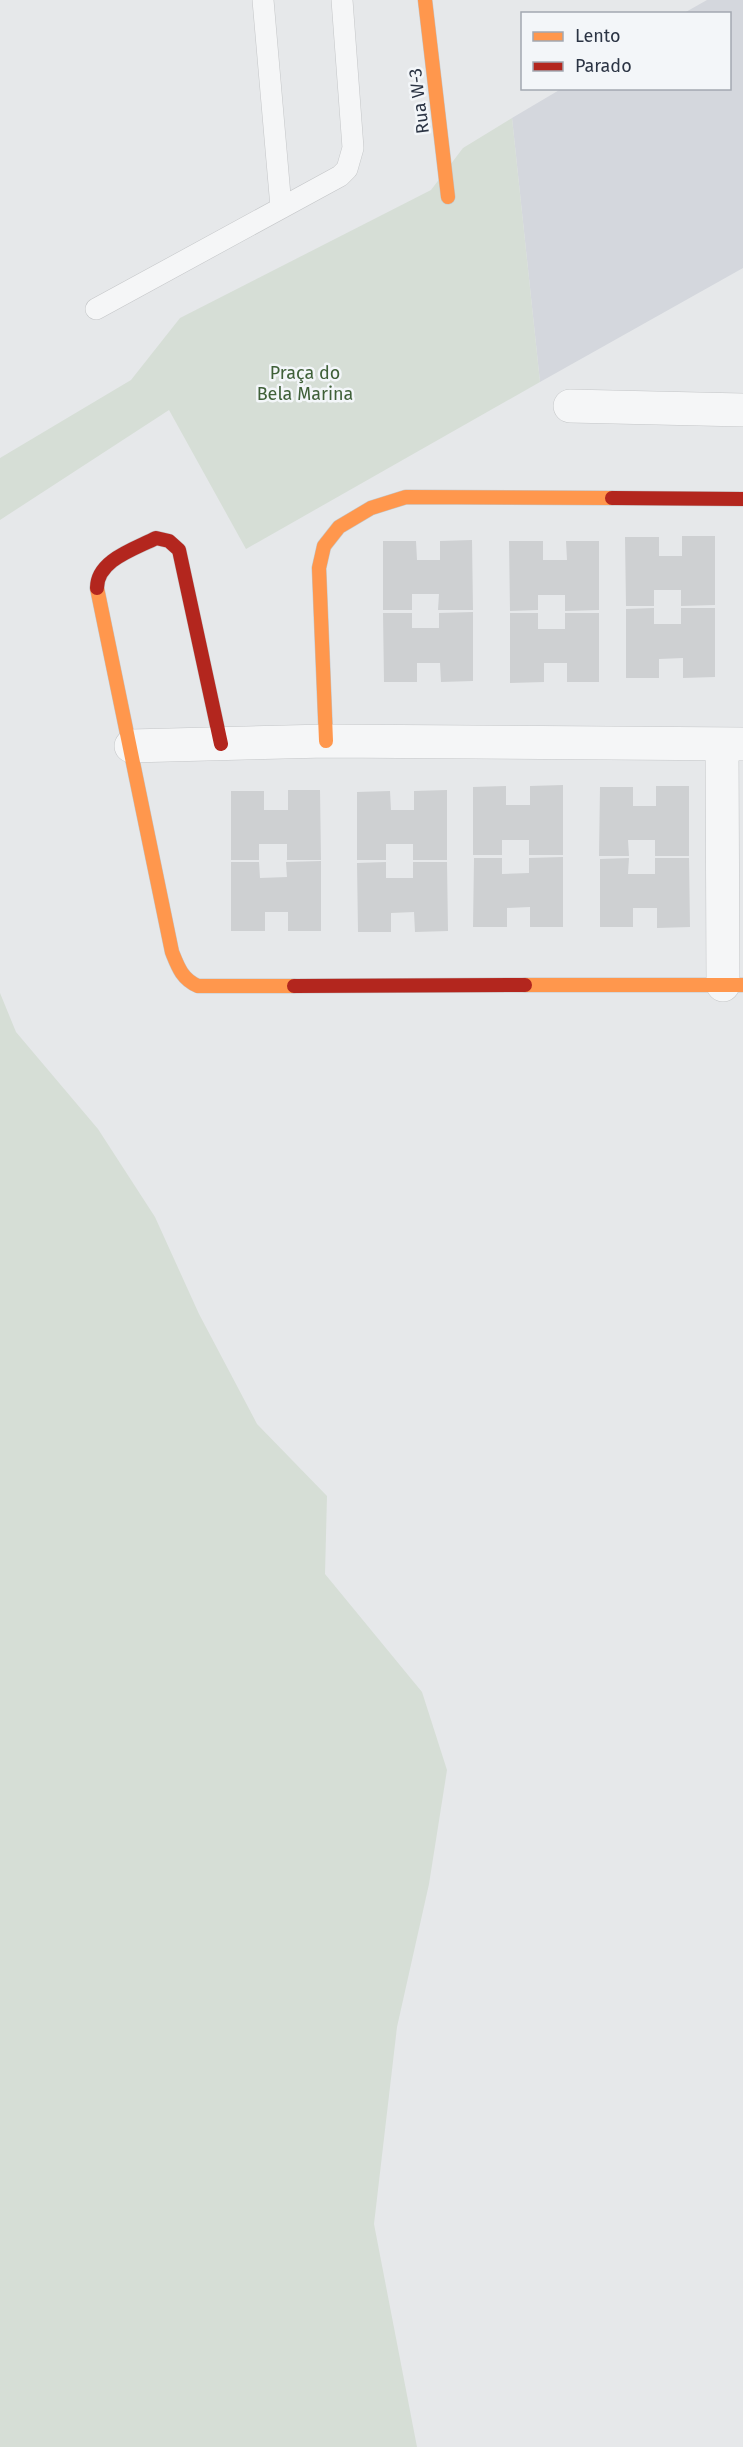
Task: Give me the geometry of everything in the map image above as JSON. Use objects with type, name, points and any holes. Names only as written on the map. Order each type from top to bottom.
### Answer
[{"type":"street","name":"Rua W-3","points":[[425,0],[448,197]]},
{"type":"street","points":[[570,406],[743,410]]},
{"type":"street","points":[[326,741],[319,568],[323,548],[335,531],[353,518],[376,505],[406,497],[743,500]]},
{"type":"street","points":[[131,746],[221,744],[326,741],[733,744],[733,985],[198,986],[186,982],[172,952],[96,585],[100,571],[115,559],[156,537],[169,541],[179,550],[221,744]]},
{"type":"lane","points":[[263,0],[281,207]]},
{"type":"lane","points":[[96,309],[340,176],[347,169],[353,148],[342,0]]},
{"type":"shaded area","points":[[707,0],[743,0],[743,268],[540,382],[512,118],[559,90],[731,90],[731,12],[686,12]]},
{"type":"green space","name":"Praça do Bela Marina","points":[[512,118],[540,382],[246,549],[169,410],[0,520],[0,458],[131,380],[180,318],[431,190],[463,148]]},
{"type":"green space","points":[[0,993],[16,1032],[98,1129],[155,1217],[199,1314],[257,1424],[327,1496],[325,1574],[422,1692],[447,1770],[429,1884],[397,2027],[374,2224],[417,2447],[0,2447]]},
{"type":"building","points":[[682,536],[715,536],[715,605],[681,606],[681,590],[654,590],[654,606],[626,606],[625,537],[659,537],[659,556],[682,556]]},
{"type":"building","points":[[472,540],[473,610],[438,610],[439,594],[412,594],[412,610],[383,610],[383,541],[416,541],[417,560],[440,560],[440,541]]},
{"type":"building","points":[[509,541],[543,541],[543,560],[567,560],[566,541],[599,541],[599,610],[565,611],[565,595],[538,595],[538,610],[510,611]]},
{"type":"building","points":[[654,608],[654,624],[681,624],[681,608],[715,608],[715,677],[683,678],[683,658],[659,659],[659,678],[626,678],[626,609]]},
{"type":"building","points":[[473,612],[473,681],[441,682],[440,663],[417,663],[417,682],[384,682],[383,613],[412,613],[412,628],[439,628],[439,613]]},
{"type":"building","points":[[510,613],[538,613],[538,629],[565,629],[565,613],[599,613],[599,682],[567,682],[567,663],[544,663],[544,682],[510,683]]},
{"type":"building","points":[[563,785],[563,855],[529,855],[529,840],[502,840],[502,855],[473,855],[473,787],[506,786],[506,805],[530,805],[530,786]]},
{"type":"building","points":[[656,786],[689,786],[689,856],[655,856],[655,840],[628,840],[629,856],[599,856],[600,787],[633,787],[633,806],[656,806]]},
{"type":"building","points":[[288,790],[320,790],[321,860],[287,860],[287,844],[259,844],[259,860],[231,860],[231,791],[264,791],[264,810],[288,810]]},
{"type":"building","points":[[447,790],[447,860],[413,860],[413,844],[386,844],[386,860],[357,860],[357,792],[390,791],[391,810],[414,810],[414,791]]},
{"type":"building","points":[[563,857],[563,927],[530,927],[530,907],[507,908],[507,927],[473,927],[474,858],[502,858],[502,874],[529,873],[529,858]]},
{"type":"building","points":[[629,858],[628,874],[655,874],[655,858],[689,858],[690,927],[657,928],[657,908],[633,908],[633,927],[600,927],[600,859]]},
{"type":"building","points":[[321,861],[321,931],[288,931],[288,912],[265,912],[265,931],[231,931],[231,862],[259,862],[260,878],[287,877],[286,862]]},
{"type":"building","points":[[386,862],[386,878],[413,878],[413,862],[447,862],[448,931],[415,932],[414,912],[391,913],[391,932],[358,932],[357,863]]},
{"type":"traffic: slow","points":[[425,0],[448,197]]},
{"type":"traffic: slow","points":[[326,741],[319,568],[324,546],[339,527],[371,508],[406,497],[612,498]]},
{"type":"traffic: slow","points":[[97,588],[172,952],[179,968],[188,980],[198,986],[294,986]]},
{"type":"traffic: slow","points":[[525,985],[743,985]]},
{"type":"traffic: jam","points":[[612,498],[743,499]]},
{"type":"traffic: jam","points":[[97,588],[103,570],[110,563],[128,551],[156,538],[169,541],[179,550],[221,744]]},
{"type":"traffic: jam","points":[[294,986],[525,985]]}]
